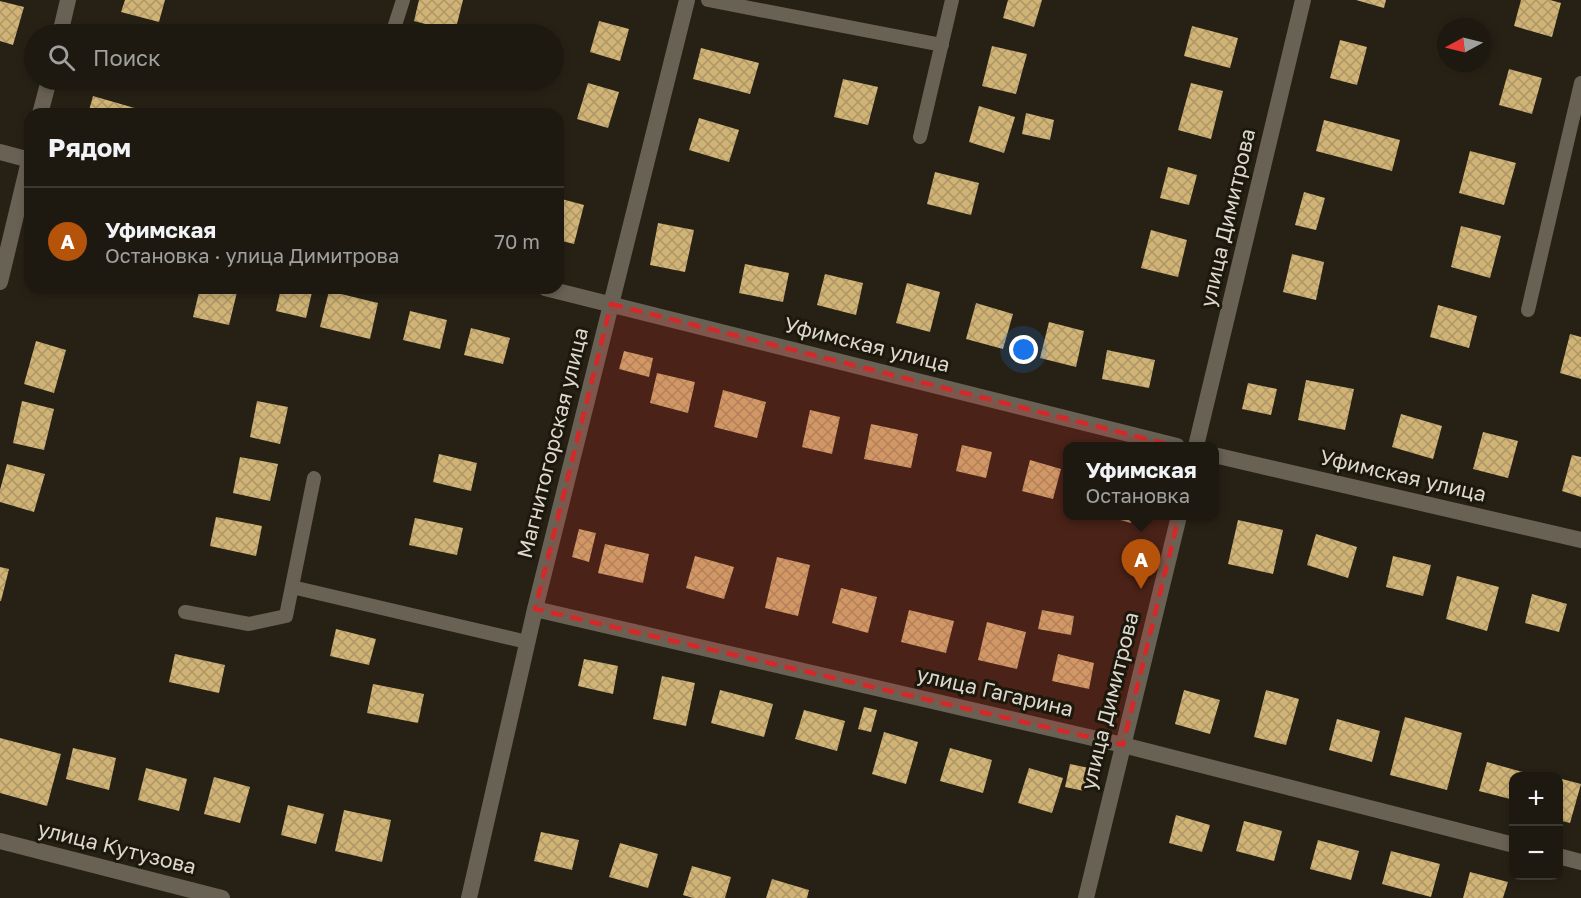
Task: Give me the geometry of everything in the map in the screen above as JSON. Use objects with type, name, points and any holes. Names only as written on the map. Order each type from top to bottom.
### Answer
[{"type":"street","points":[[62,24],[68,0]]},
{"type":"street","name":"Магнитогорская улица","points":[[469,898],[535,609],[687,0]]},
{"type":"street","name":"улица Димитрова","points":[[1197,442],[1303,0]]},
{"type":"street","points":[[42,108],[46,90]]},
{"type":"street","points":[[0,152],[24,158]]},
{"type":"street","points":[[0,282],[24,184]]},
{"type":"street","name":"Уфимская улица","points":[[564,293],[1157,442]]},
{"type":"street","name":"Уфимская улица","points":[[1219,456],[1581,540]]},
{"type":"street","name":"улица Димитрова","points":[[1086,898],[1178,520]]},
{"type":"street","name":"улица Гагарина","points":[[535,609],[1123,745],[1509,843]]},
{"type":"street","name":"улица Кутузова","points":[[0,841],[222,898]]},
{"type":"street","points":[[1563,857],[1581,862]]},
{"type":"lane","points":[[396,24],[403,0]]},
{"type":"lane","points":[[708,0],[942,45]]},
{"type":"lane","points":[[920,137],[952,0]]},
{"type":"lane","points":[[1527,310],[1581,83]]},
{"type":"lane","points":[[185,612],[249,624],[286,616],[314,478]]},
{"type":"lane","points":[[292,587],[527,642]]},
{"type":"highlighted area","points":[[611,304],[1195,451],[1123,745],[535,609]]},
{"type":"building","points":[[125,0],[165,0],[159,22],[121,12]]},
{"type":"building","points":[[419,0],[463,0],[457,24],[425,24],[414,21]]},
{"type":"building","points":[[1008,0],[1042,0],[1034,27],[1003,18]]},
{"type":"building","points":[[1356,0],[1386,0],[1384,8]]},
{"type":"building","points":[[1521,0],[1550,0],[1561,3],[1552,37],[1514,26]]},
{"type":"building","points":[[0,1],[24,7],[13,45],[0,41]]},
{"type":"building","points":[[599,21],[629,29],[620,61],[590,52]]},
{"type":"building","points":[[1192,26],[1238,38],[1230,68],[1184,56]]},
{"type":"building","points":[[1340,40],[1367,47],[1357,85],[1330,78]]},
{"type":"building","points":[[992,46],[1027,54],[1016,94],[982,86]]},
{"type":"building","points":[[701,48],[759,63],[750,94],[693,79]]},
{"type":"building","points":[[1509,69],[1542,78],[1532,114],[1499,105]]},
{"type":"building","points":[[843,79],[878,87],[868,125],[834,117]]},
{"type":"building","points":[[588,83],[619,92],[608,128],[577,119]]},
{"type":"building","points":[[1191,83],[1223,91],[1211,139],[1178,130]]},
{"type":"building","points":[[93,96],[135,108],[90,108]]},
{"type":"building","points":[[979,106],[1015,117],[1004,153],[969,142]]},
{"type":"building","points":[[1026,113],[1054,120],[1050,140],[1022,134]]},
{"type":"building","points":[[699,118],[739,130],[729,162],[689,150]]},
{"type":"building","points":[[1324,120],[1400,140],[1392,171],[1316,151]]},
{"type":"building","points":[[1470,151],[1516,163],[1504,205],[1459,193]]},
{"type":"building","points":[[1168,167],[1197,175],[1189,205],[1160,198]]},
{"type":"building","points":[[935,172],[979,183],[971,215],[927,204]]},
{"type":"building","points":[[1304,192],[1325,198],[1316,230],[1295,225]]},
{"type":"building","points":[[564,200],[584,205],[574,244],[564,242]]},
{"type":"building","points":[[658,223],[694,230],[685,272],[650,265]]},
{"type":"building","points":[[1461,226],[1501,236],[1490,278],[1451,267]]},
{"type":"building","points":[[1151,230],[1187,240],[1178,277],[1141,268]]},
{"type":"building","points":[[1292,254],[1324,262],[1316,300],[1283,292]]},
{"type":"building","points":[[745,264],[789,273],[783,302],[739,293]]},
{"type":"building","points":[[825,274],[863,283],[856,315],[817,305]]},
{"type":"building","points":[[907,283],[940,292],[930,332],[896,323]]},
{"type":"building","points":[[199,294],[237,294],[229,325],[193,317]]},
{"type":"building","points":[[280,294],[312,294],[306,318],[276,311]]},
{"type":"building","points":[[328,294],[341,294],[378,303],[370,339],[320,327]]},
{"type":"building","points":[[976,303],[1013,314],[1003,349],[966,339]]},
{"type":"building","points":[[1438,305],[1477,316],[1469,348],[1430,337]]},
{"type":"building","points":[[410,311],[447,320],[440,349],[403,340]]},
{"type":"building","points":[[1049,322],[1084,331],[1076,367],[1040,358]]},
{"type":"building","points":[[471,328],[510,338],[503,364],[464,355]]},
{"type":"building","points":[[1570,334],[1581,337],[1581,379],[1560,373]]},
{"type":"building","points":[[36,341],[66,350],[54,393],[24,384]]},
{"type":"building","points":[[1107,350],[1155,360],[1149,388],[1102,379]]},
{"type":"building","points":[[624,351],[653,358],[649,377],[619,369]]},
{"type":"building","points":[[657,373],[695,382],[688,413],[650,403]]},
{"type":"building","points":[[1306,380],[1354,389],[1345,430],[1298,420]]},
{"type":"building","points":[[1248,383],[1277,389],[1271,415],[1242,409]]},
{"type":"building","points":[[723,390],[766,402],[757,438],[714,427]]},
{"type":"building","points":[[22,401],[54,409],[44,450],[13,443]]},
{"type":"building","points":[[257,401],[288,407],[280,444],[250,437]]},
{"type":"building","points":[[810,410],[840,417],[832,454],[802,447]]},
{"type":"building","points":[[1401,414],[1442,426],[1433,459],[1392,447]]},
{"type":"building","points":[[871,424],[918,434],[911,468],[864,459]]},
{"type":"building","points":[[1483,432],[1518,441],[1508,478],[1473,469]]},
{"type":"building","points":[[962,445],[992,452],[986,478],[956,471]]},
{"type":"building","points":[[439,454],[477,463],[471,491],[433,482]]},
{"type":"building","points":[[1572,455],[1581,457],[1581,497],[1562,491]]},
{"type":"building","points":[[240,457],[278,464],[270,501],[233,493]]},
{"type":"building","points":[[1030,460],[1061,469],[1053,499],[1022,491]]},
{"type":"building","points":[[7,464],[45,474],[34,512],[0,502],[0,490]]},
{"type":"building","points":[[216,517],[262,526],[256,556],[210,546]]},
{"type":"building","points":[[415,518],[463,528],[457,555],[409,545]]},
{"type":"building","points":[[1238,520],[1283,530],[1273,574],[1228,564]]},
{"type":"building","points":[[579,529],[596,533],[589,562],[572,557]]},
{"type":"building","points":[[1316,534],[1357,547],[1348,578],[1307,565]]},
{"type":"building","points":[[605,544],[649,554],[643,583],[598,573]]},
{"type":"building","points":[[695,556],[734,567],[724,599],[686,588]]},
{"type":"building","points":[[1393,556],[1431,565],[1423,596],[1386,587]]},
{"type":"building","points":[[777,557],[810,565],[798,616],[765,608]]},
{"type":"building","points":[[0,567],[9,569],[1,601],[0,601]]},
{"type":"building","points":[[1457,576],[1499,587],[1487,631],[1446,619]]},
{"type":"building","points":[[841,588],[877,597],[868,633],[832,623]]},
{"type":"building","points":[[1532,594],[1567,604],[1559,632],[1525,623]]},
{"type":"building","points":[[909,610],[954,621],[946,653],[901,642]]},
{"type":"building","points":[[1042,610],[1074,616],[1071,635],[1038,629]]},
{"type":"building","points":[[987,622],[1026,632],[1017,669],[978,660]]},
{"type":"building","points":[[336,629],[376,639],[369,665],[330,656]]},
{"type":"building","points":[[175,654],[225,665],[219,693],[169,682]]},
{"type":"building","points":[[1058,654],[1094,663],[1089,689],[1052,681]]},
{"type":"building","points":[[584,659],[618,666],[613,694],[578,686]]},
{"type":"building","points":[[662,676],[695,683],[686,726],[653,719]]},
{"type":"building","points":[[373,684],[424,694],[418,723],[367,713]]},
{"type":"building","points":[[720,690],[773,704],[764,737],[711,723]]},
{"type":"building","points":[[1184,690],[1220,700],[1210,734],[1175,724]]},
{"type":"building","points":[[1266,690],[1299,699],[1286,745],[1254,737]]},
{"type":"building","points":[[864,707],[877,710],[871,732],[858,729]]},
{"type":"building","points":[[804,710],[845,721],[837,751],[795,739]]},
{"type":"building","points":[[1405,717],[1462,733],[1447,790],[1390,775]]},
{"type":"building","points":[[1337,719],[1380,731],[1372,762],[1329,750]]},
{"type":"building","points":[[884,732],[918,742],[906,784],[872,774]]},
{"type":"building","points":[[0,738],[61,754],[47,806],[0,793]]},
{"type":"building","points":[[73,748],[116,758],[109,790],[66,779]]},
{"type":"building","points":[[950,748],[992,760],[983,793],[940,781]]},
{"type":"building","points":[[1487,762],[1523,772],[1509,772],[1509,799],[1479,791]]},
{"type":"building","points":[[1070,764],[1089,768],[1084,791],[1065,787]]},
{"type":"building","points":[[146,768],[187,779],[179,811],[138,800]]},
{"type":"building","points":[[1029,768],[1063,778],[1052,813],[1018,803]]},
{"type":"building","points":[[214,777],[250,787],[240,823],[204,814]]},
{"type":"building","points":[[1563,779],[1581,784],[1570,823],[1563,821]]},
{"type":"building","points":[[288,805],[324,814],[316,844],[281,835]]},
{"type":"building","points":[[344,810],[391,820],[382,862],[335,851]]},
{"type":"building","points":[[1176,815],[1210,825],[1202,852],[1169,843]]},
{"type":"building","points":[[1244,821],[1282,831],[1274,861],[1236,851]]},
{"type":"building","points":[[541,832],[579,840],[572,870],[534,861]]},
{"type":"building","points":[[1318,840],[1359,851],[1351,880],[1310,869]]},
{"type":"building","points":[[620,843],[658,854],[648,888],[609,877]]},
{"type":"building","points":[[1391,851],[1440,864],[1431,897],[1382,884]]},
{"type":"building","points":[[692,866],[731,877],[725,898],[693,898],[683,895]]},
{"type":"building","points":[[1470,872],[1508,882],[1503,898],[1463,898]]},
{"type":"building","points":[[772,879],[809,890],[807,898],[766,898]]},
{"type":"place","name":"Уфимская","points":[[1141,589]]}]
